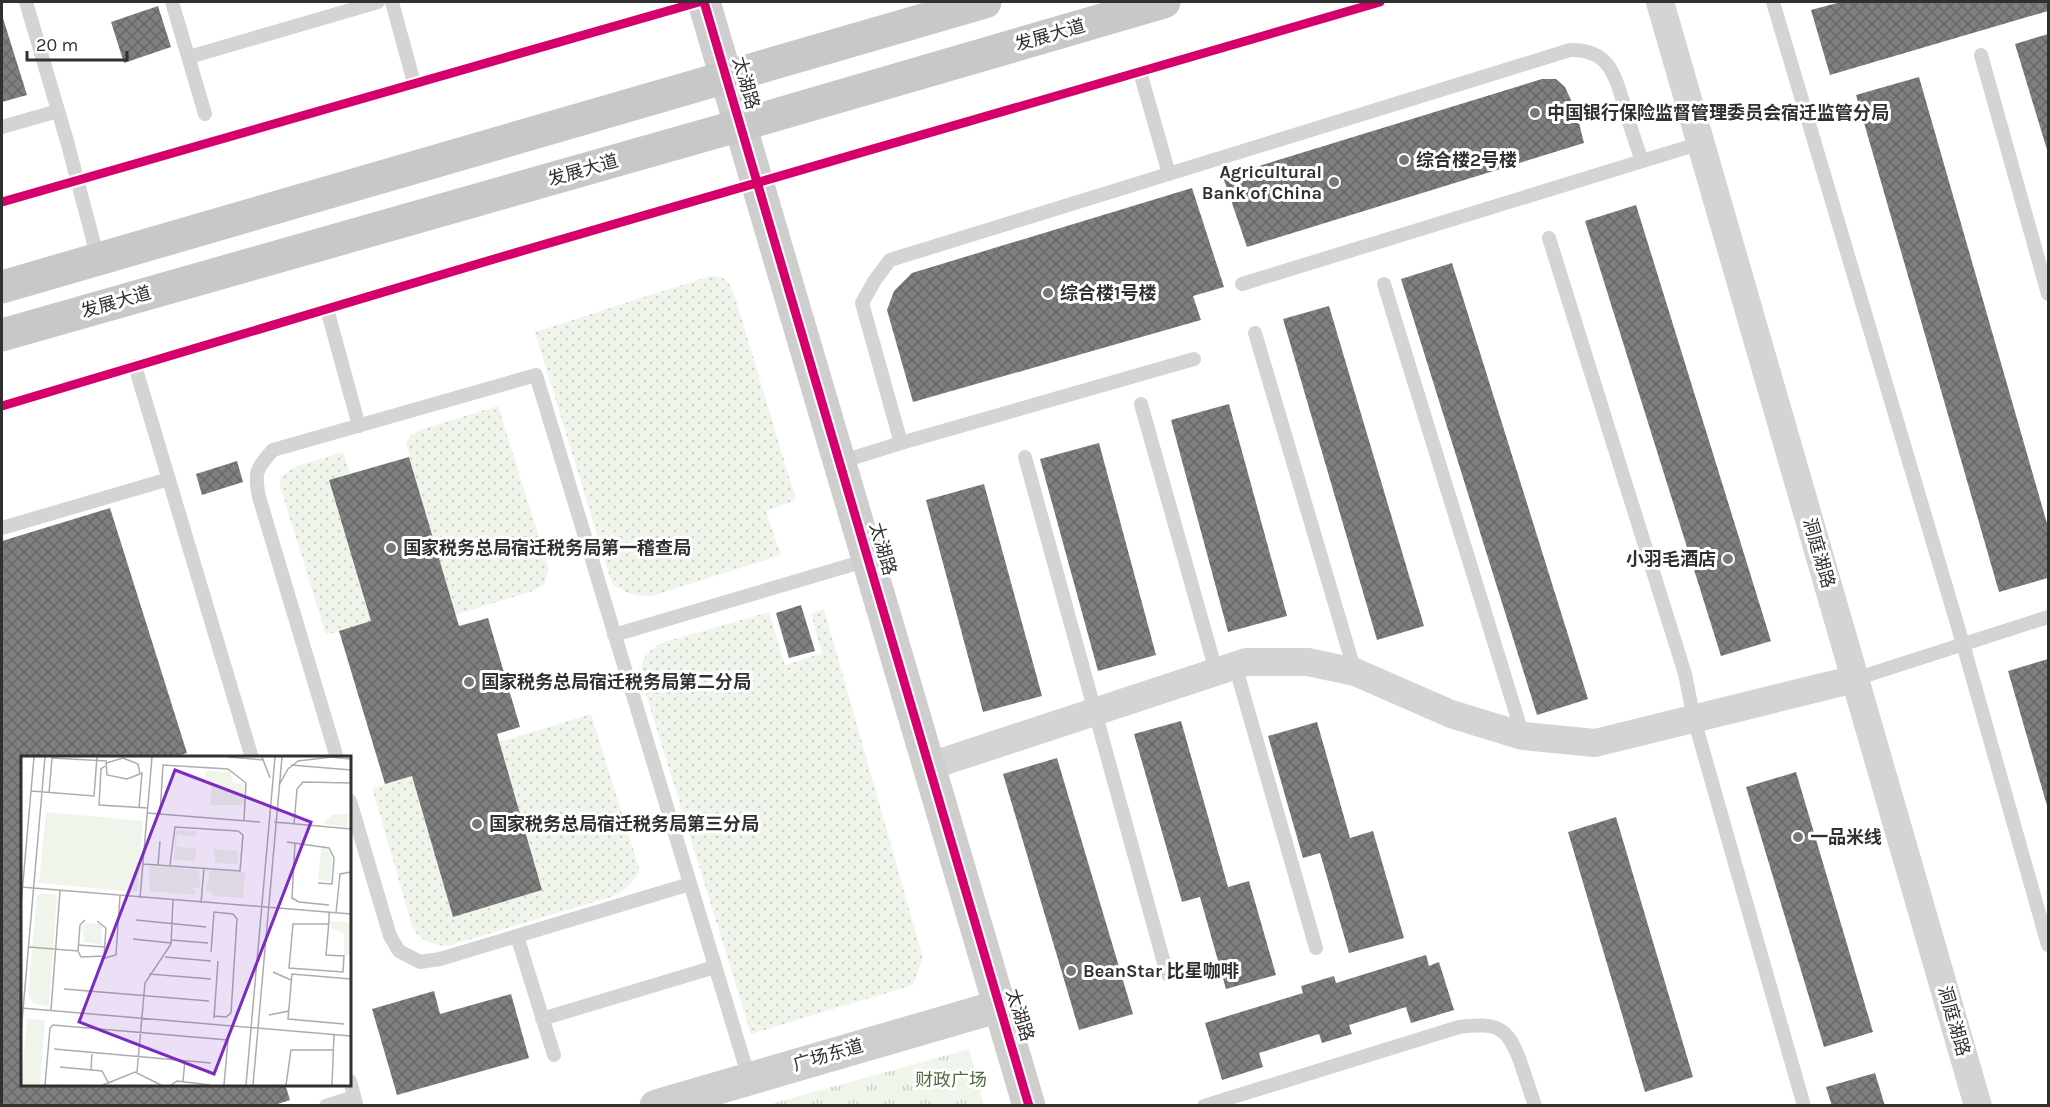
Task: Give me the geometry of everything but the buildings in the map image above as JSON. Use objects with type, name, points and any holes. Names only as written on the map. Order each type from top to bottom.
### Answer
[{"type":"main road","points":[[2,287],[985,2]]},
{"type":"main road","name":"发展大道","points":[[2,335],[1164,2]]},
{"type":"street","name":"太湖路","points":[[704,2],[728,77],[1029,1106]]},
{"type":"street","name":"洞庭湖路","points":[[1660,2],[1978,1106]]},
{"type":"street","points":[[930,766],[1246,662],[1308,662],[1355,672],[1451,714],[1523,736],[1595,743],[1855,679]]},
{"type":"street","name":"广场东道","points":[[656,1106],[1000,1006]]},
{"type":"lane","points":[[26,2],[98,259]]},
{"type":"lane","points":[[172,2],[205,114]]},
{"type":"lane","points":[[189,57],[378,2]]},
{"type":"lane","points":[[392,2],[414,83]]},
{"type":"lane","points":[[1773,2],[1963,644],[2049,945]]},
{"type":"lane","points":[[902,443],[862,303],[890,260],[1570,50],[1586,50],[1603,60],[1614,74],[1642,161]]},
{"type":"lane","points":[[1981,55],[2049,294]]},
{"type":"lane","points":[[1140,72],[1169,174]]},
{"type":"lane","points":[[2,128],[57,111]]},
{"type":"lane","points":[[1242,284],[1701,143]]},
{"type":"lane","points":[[1549,238],[1685,674],[1694,719],[1804,1106]]},
{"type":"lane","points":[[2034,243],[2049,238]]},
{"type":"lane","points":[[1384,284],[1523,736]]},
{"type":"lane","points":[[327,309],[359,426]]},
{"type":"lane","points":[[1255,333],[1355,672]]},
{"type":"lane","points":[[840,462],[1194,359]]},
{"type":"lane","points":[[135,366],[251,756]]},
{"type":"lane","points":[[336,756],[259,497],[255,478],[261,464],[273,450],[536,375],[749,1078]]},
{"type":"lane","points":[[1141,404],[1316,948]]},
{"type":"lane","points":[[1025,457],[1167,974]]},
{"type":"lane","points":[[2,528],[169,479]]},
{"type":"lane","points":[[614,635],[869,560]]},
{"type":"lane","points":[[1855,679],[2049,617]]},
{"type":"lane","points":[[351,804],[390,936],[399,951],[420,962],[440,959],[690,884]]},
{"type":"lane","points":[[517,936],[554,1055]]},
{"type":"lane","points":[[542,1019],[715,967]]},
{"type":"lane","points":[[1204,1106],[1240,1100],[1459,1027],[1475,1025],[1490,1026],[1504,1032],[1512,1041],[1535,1106]]},
{"type":"lane","points":[[326,1106],[356,1101],[351,1084]]},
{"type":"green space","points":[[710,276],[724,279],[733,292],[796,500],[766,511],[781,555],[652,596],[635,595],[612,584],[535,332]]},
{"type":"green space","points":[[498,406],[549,569],[544,585],[533,591],[455,615],[406,444],[410,436],[420,430]]},
{"type":"green space","points":[[343,452],[350,474],[330,480],[371,621],[326,635],[280,486],[281,476],[297,466]]},
{"type":"green space","points":[[824,609],[923,958],[913,985],[751,1034],[640,675],[641,669],[646,656],[661,643],[769,612],[785,665],[822,653],[811,614]]},
{"type":"green space","points":[[591,714],[640,871],[634,879],[614,896],[447,946],[432,943],[420,937],[413,929],[372,788],[412,776],[453,916],[542,890],[499,742]]},
{"type":"green space","name":"财政广场","points":[[969,1049],[984,1105],[767,1105]]},
{"type":"cycle path","points":[[2,202],[699,2]]},
{"type":"cycle path","points":[[704,2],[1029,1106]]},
{"type":"cycle path","points":[[2,406],[501,257],[1380,2]]},
{"type":"place","name":"中国银行保险监督管理委员会宿迁监管分局","points":[[1535,113]]},
{"type":"place","name":"综合楼2号楼","points":[[1404,160]]},
{"type":"place","name":"Agricultural Bank of China","points":[[1334,182]]},
{"type":"place","name":"综合楼1号楼","points":[[1048,293]]},
{"type":"place","name":"国家税务总局宿迁税务局第一稽查局","points":[[391,548]]},
{"type":"place","name":"小羽毛酒店","points":[[1728,559]]},
{"type":"place","name":"国家税务总局宿迁税务局第二分局","points":[[469,682]]},
{"type":"place","name":"国家税务总局宿迁税务局第三分局","points":[[477,824]]},
{"type":"place","name":"一品米线","points":[[1798,837]]},
{"type":"place","name":"BeanStar 比星咖啡","points":[[1071,971]]}]
